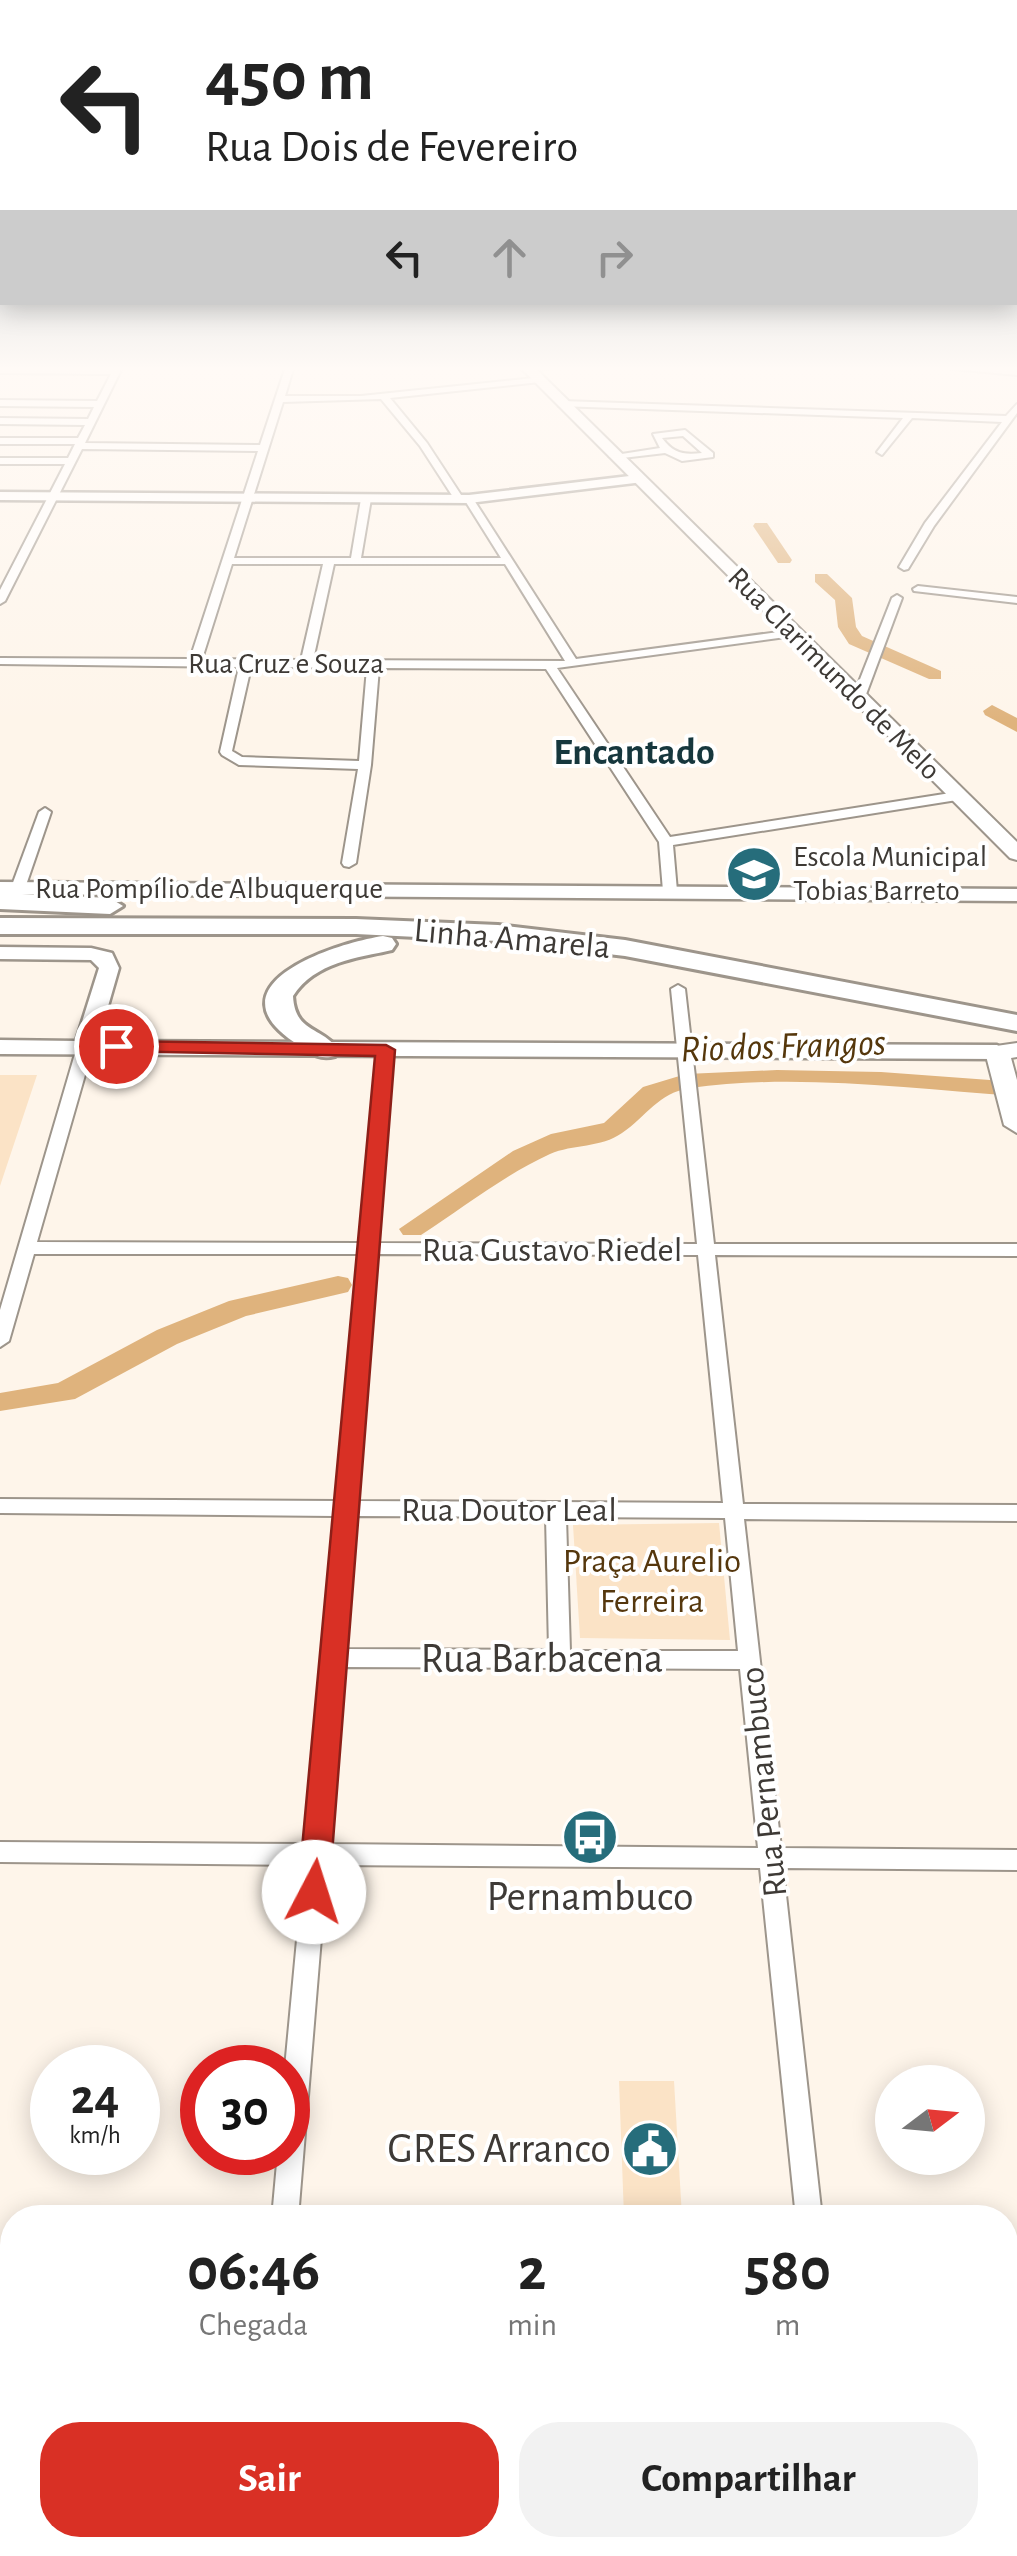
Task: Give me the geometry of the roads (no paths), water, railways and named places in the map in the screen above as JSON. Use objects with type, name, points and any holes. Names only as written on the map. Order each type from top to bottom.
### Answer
[{"type":"highway","points":[[6,892],[184,912]]},
{"type":"highway","name":"Linha Amarela","points":[[0,912],[428,915],[1017,1008]]},
{"type":"highway","name":"Linha Amarela","points":[[0,926],[434,930],[618,943],[913,1006],[1017,1023]]},
{"type":"highway","points":[[326,1050],[293,1032],[284,1023],[278,1004],[282,988],[291,976],[320,958],[364,946],[394,944],[562,949],[618,943]]},
{"type":"main road","name":"Rua Clarimundo de Melo","points":[[643,485],[1017,854]]},
{"type":"main road","points":[[1007,1051],[1007,1089],[1017,1124]]},
{"type":"street","points":[[0,600],[59,485]]},
{"type":"street","points":[[195,663],[252,485]]},
{"type":"street","points":[[454,485],[510,561],[572,664]]},
{"type":"street","points":[[0,496],[366,500],[463,498],[587,485]]},
{"type":"street","points":[[904,567],[960,485]]},
{"type":"street","points":[[355,562],[366,500]]},
{"type":"street","points":[[228,561],[510,561]]},
{"type":"street","points":[[306,664],[328,562]]},
{"type":"street","points":[[918,589],[1017,600]]},
{"type":"street","points":[[859,697],[897,600]]},
{"type":"street","name":"Rua Cruz e Souza","points":[[0,661],[550,666],[793,632]]},
{"type":"street","points":[[246,663],[226,752],[239,761],[366,765]]},
{"type":"street","points":[[349,863],[366,765],[373,664]]},
{"type":"street","points":[[550,666],[666,842],[670,890]]},
{"type":"street","points":[[666,842],[957,796]]},
{"type":"street","points":[[6,892],[45,812]]},
{"type":"street","name":"Rua Pompílio de Albuquerque","points":[[6,892],[670,890],[1017,895]]},
{"type":"street","points":[[0,952],[90,954],[105,958],[109,964],[0,1340]]},
{"type":"street","name":"Rua Pernambuco","points":[[678,989],[807,2205]]},
{"type":"street","points":[[51,1047],[92,1024]]},
{"type":"street","points":[[0,1046],[1007,1051]]},
{"type":"street","points":[[286,2205],[386,1050]]},
{"type":"street","name":"Rua Gustavo Riedel","points":[[27,1248],[1017,1250]]},
{"type":"street","name":"Rua Doutor Leal","points":[[0,1506],[1017,1513]]},
{"type":"street","points":[[556,1509],[560,1659]]},
{"type":"street","name":"Rua Barbacena","points":[[332,1658],[751,1660]]},
{"type":"street","points":[[0,1852],[1017,1860]]},
{"type":"waterway","points":[[761,526],[784,560]]},
{"type":"waterway","points":[[821,578],[843,598],[847,627],[855,640],[935,675]]},
{"type":"waterway","points":[[992,711],[1017,726]]},
{"type":"waterway","name":"Rio dos Frangos","points":[[412,1229],[522,1157],[560,1140],[595,1136],[613,1128],[652,1092],[686,1081],[777,1077],[881,1079],[1017,1089]]},
{"type":"waterway","name":"Rio dos Frangos","points":[[4,1402],[65,1392],[167,1337],[239,1308],[338,1285]]},
{"type":"place","name":"Escola Municipal Tobias Barreto","points":[[754,874]]},
{"type":"place","name":"Pernambuco","points":[[590,1837]]},
{"type":"place","name":"GRES Arranco","points":[[650,2149]]},
{"type":"district","name":"Encantado","points":[[634,753]]},
{"type":"park label","name":"Praça Aurelio Ferreira","points":[[652,1581]]}]
